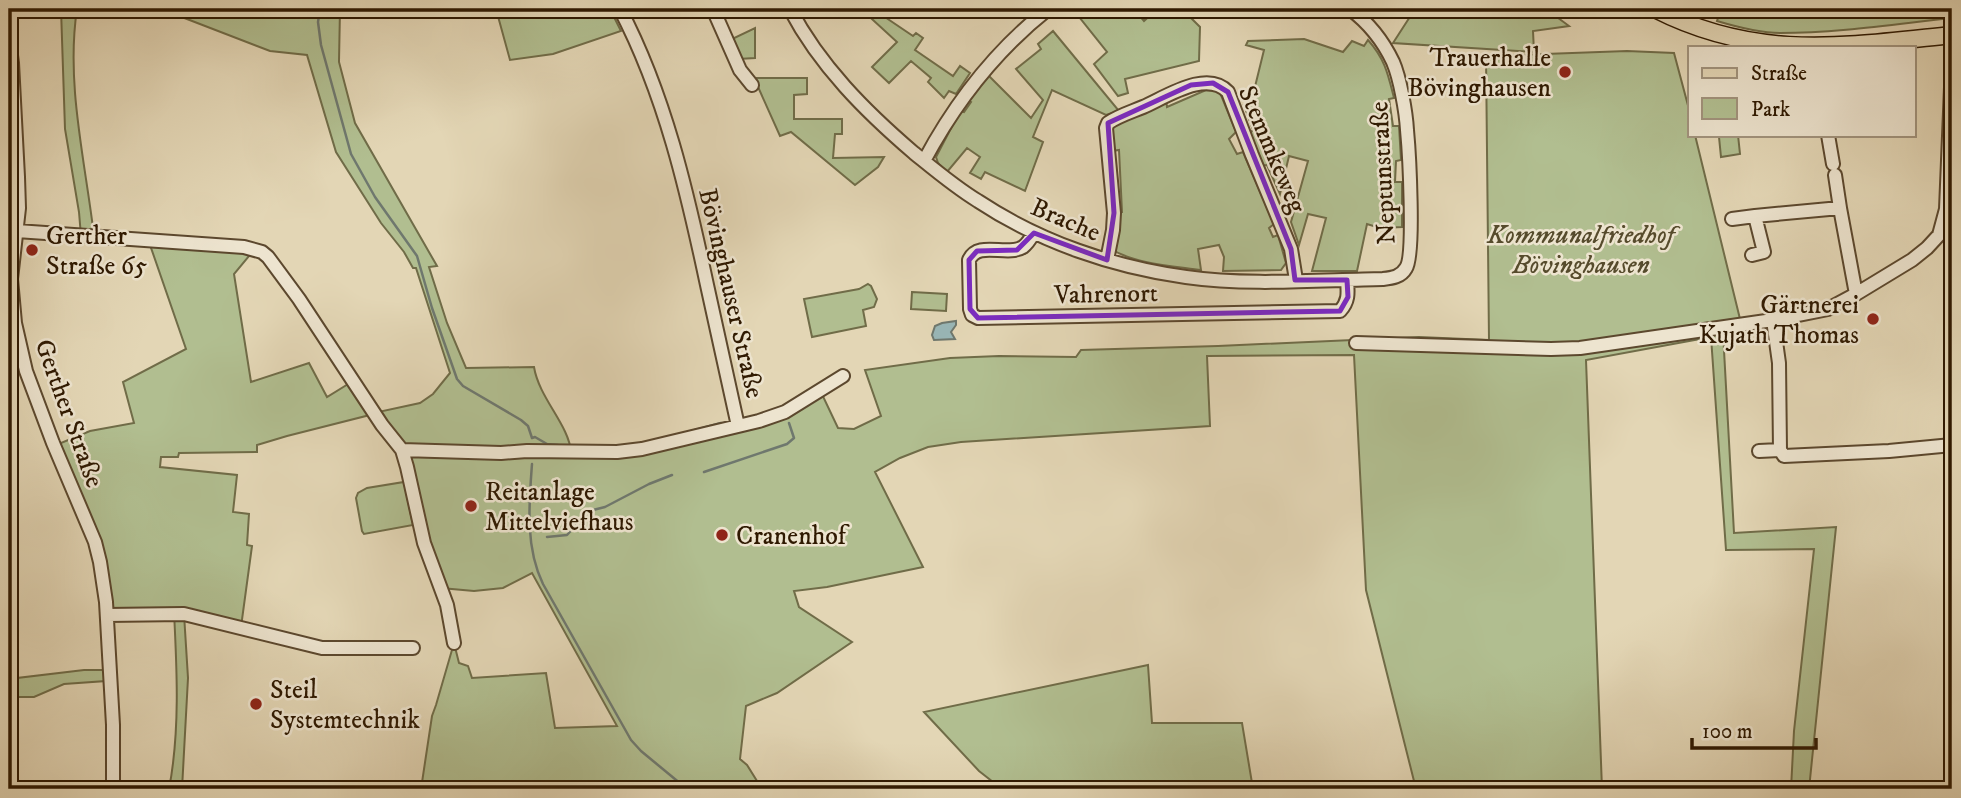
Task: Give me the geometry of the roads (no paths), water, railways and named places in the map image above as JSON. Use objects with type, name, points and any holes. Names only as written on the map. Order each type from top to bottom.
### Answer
[{"type":"main road","points":[[1655,9],[1713,33],[1796,46]]},
{"type":"main road","points":[[1852,46],[1952,35]]},
{"type":"street","name":"Bövinghauser Straße","points":[[402,450],[617,452],[642,449],[738,426],[674,148],[647,69],[620,9]]},
{"type":"street","points":[[713,9],[740,70],[752,85]]},
{"type":"street","name":"Brache","points":[[790,9],[805,36],[837,78],[887,129],[980,203],[1034,233],[1107,260],[1188,277],[1239,281],[1397,277],[1407,268]]},
{"type":"street","points":[[925,161],[971,85],[1013,38],[1048,9]]},
{"type":"street","name":"Neptunstraße","points":[[1356,10],[1381,39],[1394,64],[1401,97],[1407,130],[1410,193],[1410,255],[1407,268]]},
{"type":"street","name":"Gerther Straße","points":[[9,40],[18,177],[12,290],[22,357],[53,443],[95,542],[102,570],[107,615],[113,789]]},
{"type":"street","points":[[1356,343],[1580,348],[1773,320],[1828,309],[1912,260],[1939,235],[1946,209],[1952,62]]},
{"type":"street","name":"Stemmkeweg","points":[[1107,260],[1114,213],[1106,128],[1108,123],[1191,85],[1213,83],[1222,85],[1228,92],[1290,249],[1296,280]]},
{"type":"street","points":[[1828,136],[1856,294]]},
{"type":"street","points":[[1732,219],[1840,208]]},
{"type":"street","points":[[1752,256],[1764,252],[1755,216]]},
{"type":"street","points":[[17,231],[244,247],[262,252],[273,263],[382,425],[402,450],[424,543],[447,605],[454,643]]},
{"type":"street","name":"Vahrenort","points":[[1034,233],[1024,247],[1017,250],[977,251],[971,254],[972,315],[978,318],[1340,311],[1346,305],[1348,297],[1347,279]]},
{"type":"street","points":[[1939,235],[1952,242]]},
{"type":"street","points":[[1773,320],[1779,363],[1780,450],[1784,456],[1952,445]]},
{"type":"street","points":[[738,426],[785,412],[843,376]]},
{"type":"street","points":[[1759,451],[1780,450]]},
{"type":"street","points":[[107,615],[184,614],[322,648],[413,648]]},
{"type":"water","points":[[956,321],[951,332],[955,339],[934,340],[932,335],[935,326]]},
{"type":"waterway","points":[[320,9],[318,22],[321,45],[351,154],[375,197],[417,256],[457,379],[463,386],[521,420],[528,426],[532,438],[558,445]]},
{"type":"waterway","points":[[680,434],[721,423]]},
{"type":"waterway","points":[[704,472],[787,444],[794,438],[789,423]]},
{"type":"waterway","points":[[532,464],[529,510],[531,540],[537,570],[543,584],[631,740],[687,789]]},
{"type":"waterway","points":[[547,537],[567,535],[589,511],[605,507],[672,475]]},
{"type":"place","name":"Trauerhalle Bövinghausen","points":[[1565,72]]},
{"type":"place","name":"Gerther Straße 65","points":[[32,250]]},
{"type":"place","name":"Gärtnerei Kujath Thomas","points":[[1873,319]]},
{"type":"place","name":"Reitanlage Mittelviefhaus","points":[[471,506]]},
{"type":"place","name":"Cranenhof","points":[[722,535]]},
{"type":"place","name":"Steil Systemtechnik","points":[[256,704]]},
{"type":"park label","name":"Kommunalfriedhof Bövinghausen","points":[[1581,249]]}]
